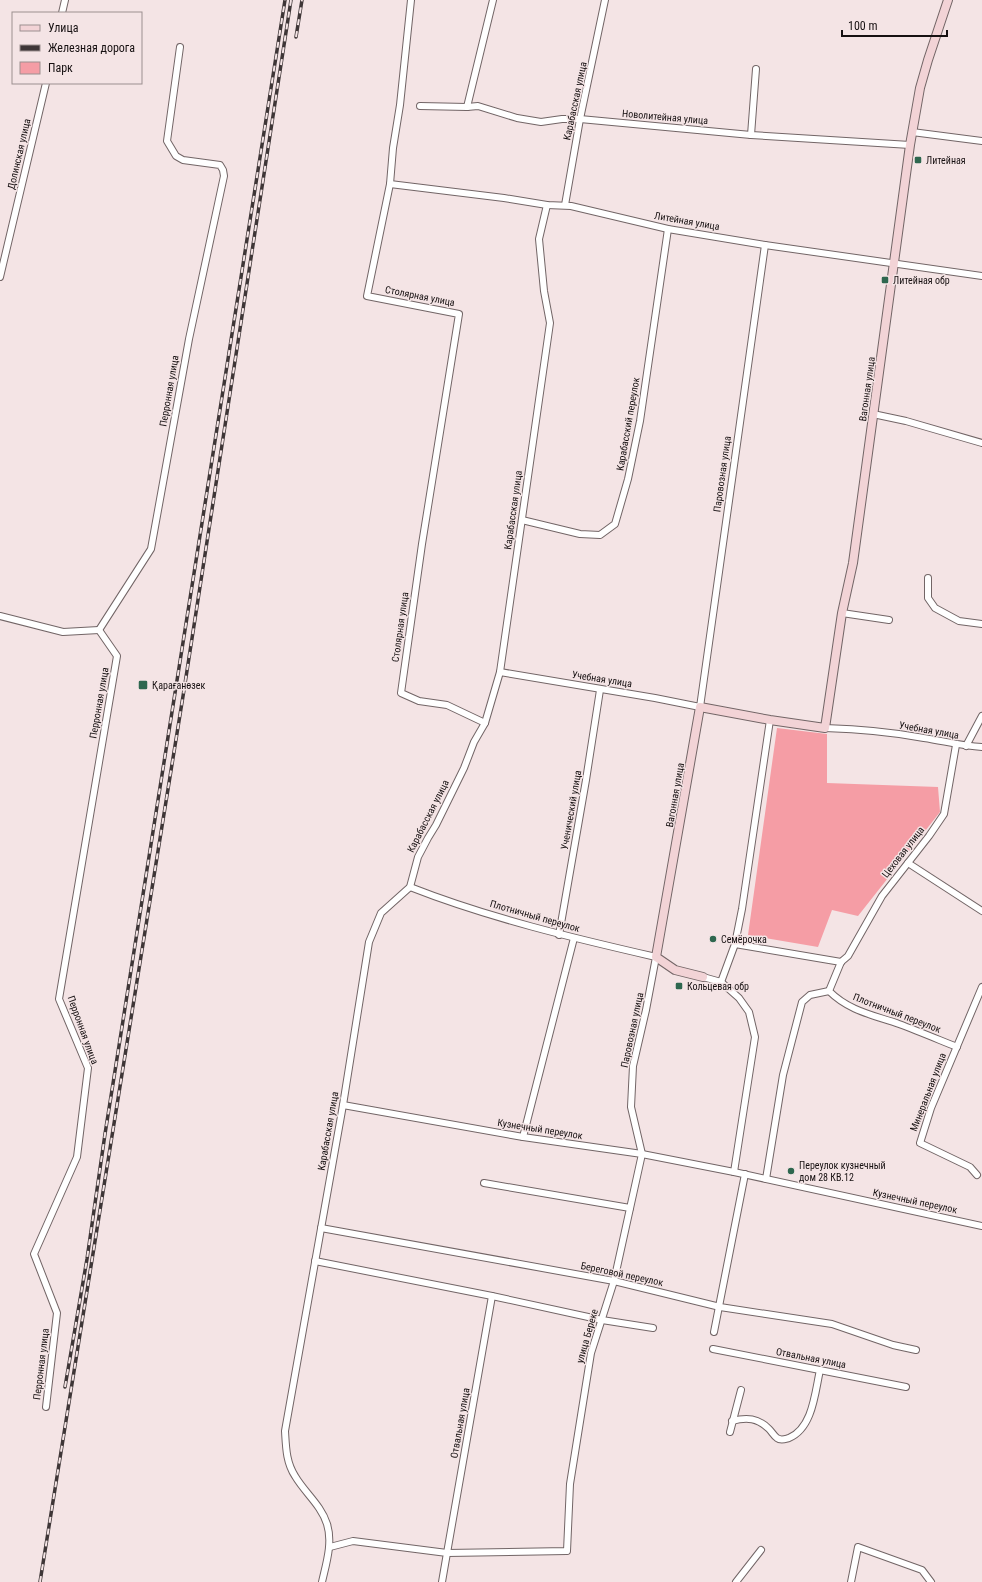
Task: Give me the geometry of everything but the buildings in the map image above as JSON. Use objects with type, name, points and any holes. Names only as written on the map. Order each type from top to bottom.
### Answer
[{"type":"street","points":[[62,12],[65,0]]},
{"type":"street","name":"Столярная улица","points":[[411,0],[390,184],[367,296],[459,314],[422,544],[401,693],[420,701],[447,705],[485,723]]},
{"type":"street","points":[[467,107],[493,0]]},
{"type":"street","name":"Карабасская улица","points":[[565,205],[580,120],[605,0]]},
{"type":"street","name":"Вагонная улица","points":[[826,728],[842,613],[853,563],[912,132],[920,88],[948,0]]},
{"type":"street","name":"Перронная улица","points":[[46,1407],[57,1313],[34,1254],[77,1157],[88,1068],[59,999],[117,656],[99,630],[151,549],[190,332],[224,176],[220,165],[183,160],[176,156],[167,141],[180,47]]},
{"type":"street","points":[[751,135],[756,69]]},
{"type":"street","name":"Долинская улица","points":[[0,277],[46,84]]},
{"type":"street","name":"Новолитейная улица","points":[[420,106],[478,106],[517,118],[541,122],[562,119],[580,120],[751,135],[910,145]]},
{"type":"street","points":[[912,132],[982,141]]},
{"type":"street","name":"Литейная улица","points":[[390,184],[504,198],[547,205],[565,205],[668,229],[764,245],[982,276]]},
{"type":"street","name":"Карабасская улица","points":[[322,1582],[330,1547],[328,1525],[320,1508],[295,1476],[287,1456],[285,1431],[343,1104],[369,942],[381,913],[410,887],[418,857],[436,825],[464,768],[474,742],[485,723],[500,672],[550,323],[544,291],[539,239],[547,205]]},
{"type":"street","name":"Карабасский переулок","points":[[522,520],[580,534],[600,535],[615,524],[628,479],[640,421],[668,229]]},
{"type":"street","name":"Паровозная улица","points":[[700,707],[764,245]]},
{"type":"street","points":[[873,414],[906,421],[982,443]]},
{"type":"street","points":[[928,578],[928,598],[935,608],[959,621],[982,624]]},
{"type":"street","points":[[842,613],[889,620]]},
{"type":"street","points":[[0,616],[63,632],[99,630]]},
{"type":"street","name":"Учебная улица","points":[[500,672],[700,707]]},
{"type":"street","name":"Ученический улица","points":[[559,935],[600,690]]},
{"type":"street","points":[[700,707],[770,720],[826,728]]},
{"type":"street","name":"Вагонная улица","points":[[656,957],[700,707]]},
{"type":"street","points":[[966,746],[982,716]]},
{"type":"street","points":[[721,982],[735,944],[742,909],[770,720]]},
{"type":"street","name":"Учебная улица","points":[[826,728],[851,729],[924,738],[956,745],[982,747]]},
{"type":"street","name":"Цеховая улица","points":[[842,962],[848,956],[882,896],[929,836],[944,814],[956,745]]},
{"type":"street","points":[[908,863],[982,911]]},
{"type":"street","name":"Плотничный переулок","points":[[410,887],[441,899],[559,935],[656,957]]},
{"type":"street","points":[[523,1137],[574,938]]},
{"type":"street","points":[[735,944],[842,962],[830,991],[810,995],[802,1002],[783,1075],[766,1179]]},
{"type":"street","points":[[656,957],[675,970],[721,982],[739,998],[748,1012],[755,1038],[734,1172]]},
{"type":"street","name":"Паровозная улица","points":[[642,1154],[631,1107],[633,1066],[656,957]]},
{"type":"street","name":"Минеральная улица","points":[[977,1175],[970,1167],[920,1143],[931,1108],[982,987]]},
{"type":"street","name":"Плотничный переулок","points":[[830,991],[847,1006],[858,1011],[957,1047]]},
{"type":"street","name":"Кузнечный переулок","points":[[343,1104],[523,1137],[642,1154],[745,1174],[982,1226]]},
{"type":"street","name":"улица Береке","points":[[447,1553],[567,1551],[571,1476],[591,1353],[614,1281],[642,1154]]},
{"type":"street","points":[[714,1332],[745,1174]]},
{"type":"street","points":[[484,1183],[630,1208]]},
{"type":"street","name":"Береговой переулок","points":[[321,1228],[614,1281],[720,1307],[832,1324],[893,1345],[916,1350]]},
{"type":"street","points":[[315,1261],[492,1296],[602,1320],[653,1328]]},
{"type":"street","name":"Отвальная улица","points":[[442,1582],[492,1296]]},
{"type":"street","name":"Отвальная улица","points":[[713,1349],[906,1387]]},
{"type":"street","points":[[732,1421],[749,1418],[763,1423],[778,1439],[782,1440],[792,1436],[805,1425],[813,1405],[820,1370]]},
{"type":"street","points":[[730,1432],[740,1390]]},
{"type":"street","points":[[330,1547],[353,1541],[447,1553]]},
{"type":"street","points":[[851,1582],[858,1546],[922,1570],[932,1582]]},
{"type":"street","points":[[736,1582],[761,1550]]},
{"type":"green space","points":[[777,728],[827,734],[827,783],[938,787],[940,812],[858,916],[832,910],[818,947],[748,935]]},
{"type":"railway","points":[[65,1387],[87,1259],[105,1134],[285,0]]},
{"type":"railway","points":[[40,1582],[184,690],[291,0]]},
{"type":"railway","points":[[296,37],[302,0]]},
{"type":"place","name":"Литейная","points":[[918,160]]},
{"type":"place","name":"Литейная обр","points":[[885,280]]},
{"type":"place","name":"Қарағанөзек","points":[[143,685]]},
{"type":"place","name":"Семёрочка","points":[[713,939]]},
{"type":"place","name":"Кольцевая обр","points":[[679,986]]},
{"type":"place","name":"Переулок кузнечный дом 28 КВ.12","points":[[791,1171]]}]
